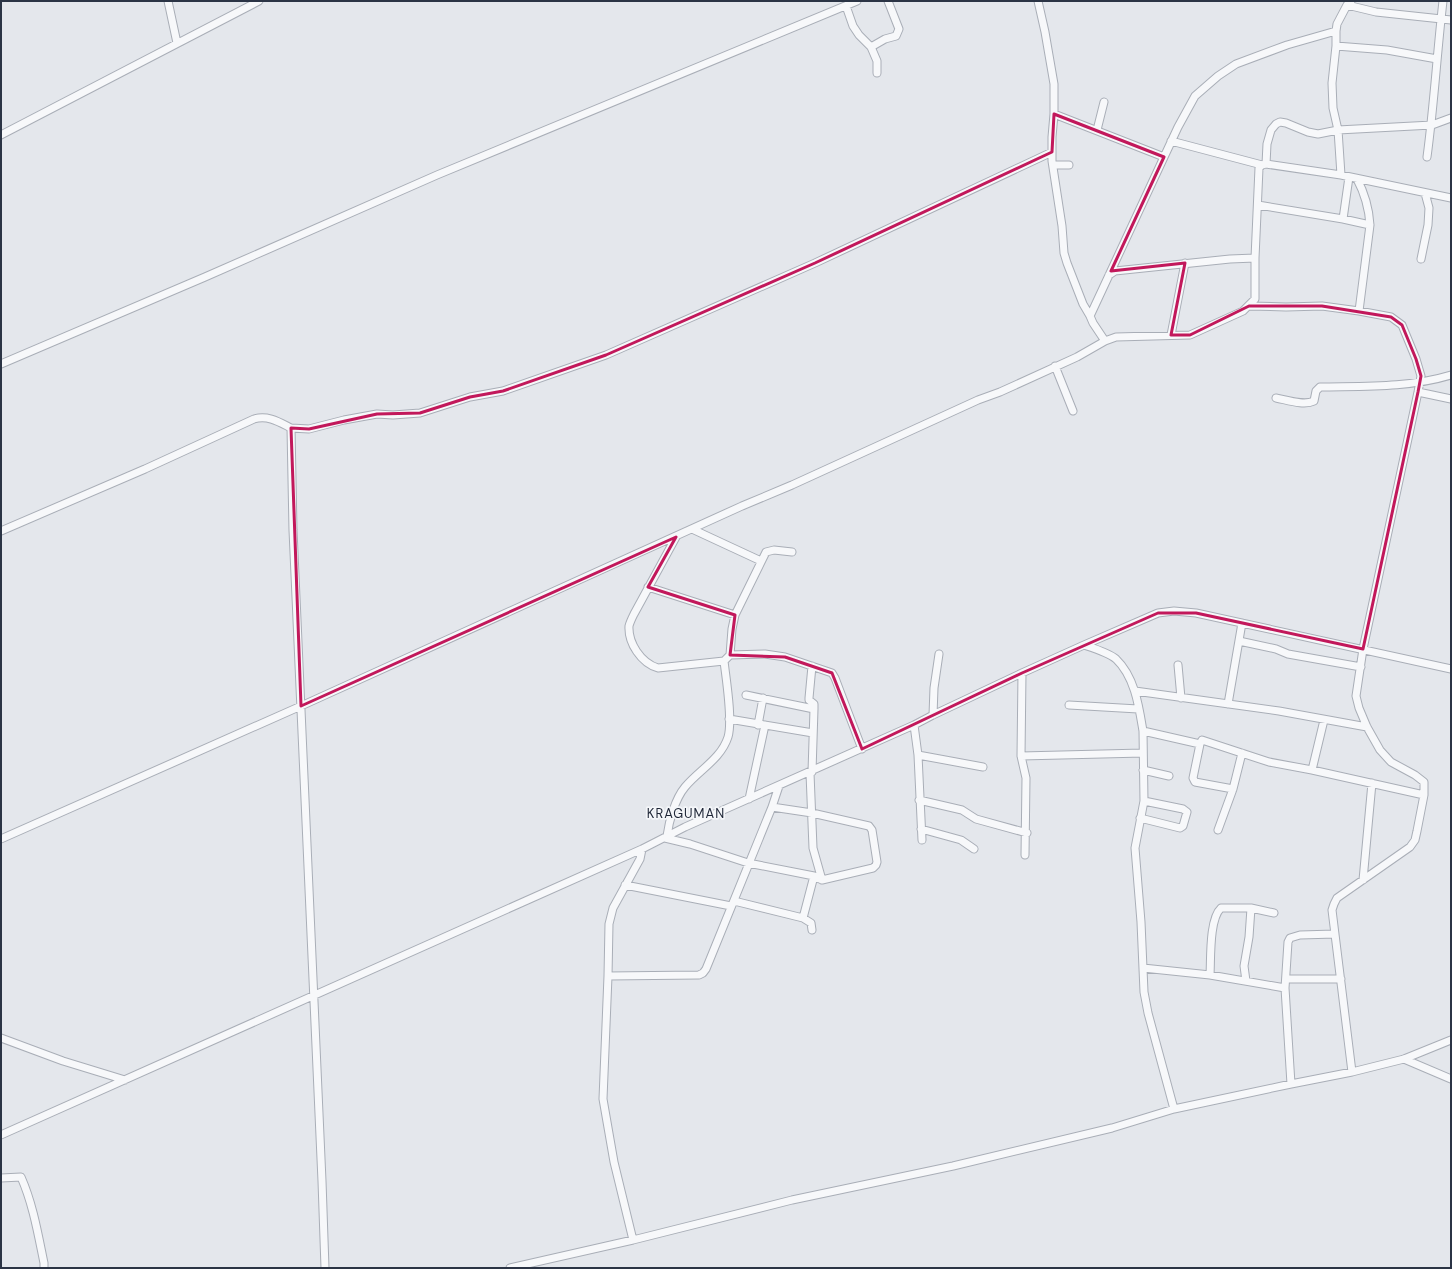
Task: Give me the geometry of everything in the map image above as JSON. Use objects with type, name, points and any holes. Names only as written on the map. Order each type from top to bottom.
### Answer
[{"type":"street","points":[[168,1],[177,43]]},
{"type":"street","points":[[1,135],[259,1]]},
{"type":"street","points":[[1,364],[206,277],[444,172],[857,1]]},
{"type":"street","points":[[872,47],[885,39],[896,36],[898,33],[899,29],[888,1]]},
{"type":"street","points":[[1038,1],[1054,84],[1052,152],[1066,258],[1083,304],[1105,341]]},
{"type":"street","points":[[1427,157],[1432,125],[1443,1]]},
{"type":"street","points":[[1343,219],[1345,176],[1333,108],[1332,83],[1337,24],[1349,3],[1376,12],[1451,20]]},
{"type":"street","points":[[846,6],[853,26],[859,35],[872,47],[877,61],[877,74]]},
{"type":"street","points":[[1090,316],[1171,141],[1194,96],[1218,76],[1236,64],[1287,45],[1336,31]]},
{"type":"street","points":[[1336,46],[1387,50],[1437,59]]},
{"type":"street","points":[[1097,130],[1104,102]]},
{"type":"street","points":[[1054,114],[1164,157]]},
{"type":"street","points":[[1,839],[301,706],[676,536],[1077,357],[1105,341],[1116,337],[1190,335],[1243,311],[1255,299],[1255,258],[1260,168],[1264,165],[1269,135],[1276,124],[1286,123],[1308,132],[1318,134],[1338,130],[1432,125],[1451,118]]},
{"type":"street","points":[[1171,141],[1264,165],[1345,176],[1451,198]]},
{"type":"street","points":[[1,531],[145,469],[254,419],[262,417],[272,419],[291,428],[309,429],[344,420],[377,414],[393,415],[426,412],[470,397],[503,391],[606,355],[815,263],[1052,152]]},
{"type":"street","points":[[1053,164],[1069,165]]},
{"type":"street","points":[[1357,179],[1369,214],[1370,225],[1359,311]]},
{"type":"street","points":[[1421,260],[1428,224],[1429,208],[1425,193]]},
{"type":"street","points":[[1258,205],[1370,225]]},
{"type":"street","points":[[1109,275],[1115,271],[1186,263],[1255,258]]},
{"type":"street","points":[[1171,335],[1186,263]]},
{"type":"street","points":[[1249,306],[1322,306],[1391,317],[1402,325],[1416,359],[1420,376],[1420,383],[1363,649],[1356,696],[1367,727],[1380,750],[1391,762],[1422,780],[1425,786],[1415,840],[1410,847],[1337,898],[1332,910],[1352,1072]]},
{"type":"street","points":[[1055,366],[1073,411]]},
{"type":"street","points":[[1276,398],[1302,403],[1311,402],[1314,401],[1316,391],[1320,386],[1388,386],[1420,383],[1451,375]]},
{"type":"street","points":[[1418,392],[1451,400]]},
{"type":"street","points":[[291,428],[293,530],[325,1268]]},
{"type":"street","points":[[692,529],[761,561]]},
{"type":"street","points":[[676,536],[629,624],[629,634],[634,648],[650,666],[658,668],[724,661],[730,655],[732,629],[735,615],[766,552],[774,550],[792,552]]},
{"type":"street","points":[[648,587],[735,615]]},
{"type":"street","points":[[1,1135],[642,849],[914,725],[1084,644],[1158,613],[1185,611],[1451,669]]},
{"type":"street","points":[[1228,704],[1242,623]]},
{"type":"street","points":[[1240,641],[1276,649],[1288,654],[1361,667]]},
{"type":"street","points":[[1084,644],[1115,658],[1126,673],[1135,691],[1143,731],[1144,800],[1135,848],[1143,968],[1148,1013],[1174,1109]]},
{"type":"street","points":[[730,655],[765,654],[785,657],[832,673],[862,749]]},
{"type":"street","points":[[933,715],[934,688],[939,654]]},
{"type":"street","points":[[666,837],[674,811],[684,788],[717,756],[728,736],[729,719],[724,661]]},
{"type":"street","points":[[1178,665],[1181,698]]},
{"type":"street","points":[[812,666],[809,698],[814,704],[811,772],[813,848],[822,880]]},
{"type":"street","points":[[1022,673],[1021,756],[1026,778],[1026,855]]},
{"type":"street","points":[[1135,691],[1279,711],[1367,727]]},
{"type":"street","points":[[746,695],[814,709]]},
{"type":"street","points":[[749,799],[762,725],[763,698]]},
{"type":"street","points":[[1069,705],[1138,709]]},
{"type":"street","points":[[729,719],[813,733]]},
{"type":"street","points":[[1312,770],[1324,720]]},
{"type":"street","points":[[914,725],[918,755],[922,840]]},
{"type":"street","points":[[1143,731],[1200,744]]},
{"type":"street","points":[[1233,789],[1195,782],[1193,778],[1202,740],[1270,762],[1424,795]]},
{"type":"street","points":[[1021,756],[1143,753]]},
{"type":"street","points":[[1218,830],[1233,789],[1242,753]]},
{"type":"street","points":[[918,755],[983,767]]},
{"type":"street","points":[[1143,770],[1169,776]]},
{"type":"street","points":[[1363,880],[1372,783]]},
{"type":"street","points":[[608,976],[699,976],[703,973],[733,903],[779,786]]},
{"type":"street","points":[[919,800],[962,810],[976,819],[1027,833]]},
{"type":"street","points":[[1140,818],[1180,828],[1183,826],[1187,812],[1183,809],[1144,800]]},
{"type":"street","points":[[666,837],[748,863],[814,876],[822,880],[876,866],[877,862],[872,830],[869,826],[812,813],[772,807]]},
{"type":"street","points":[[921,829],[962,840],[974,849]]},
{"type":"street","points":[[633,1240],[614,1162],[603,1099],[609,924],[613,908],[640,859],[642,849]]},
{"type":"street","points":[[803,918],[814,876]]},
{"type":"street","points":[[626,885],[733,903],[803,918],[810,923],[812,930]]},
{"type":"street","points":[[1210,975],[1213,932],[1217,911],[1221,908],[1251,908],[1274,913]]},
{"type":"street","points":[[1246,981],[1244,966],[1249,937],[1251,908]]},
{"type":"street","points":[[1291,1084],[1285,988],[1288,942],[1290,938],[1300,935],[1335,934]]},
{"type":"street","points":[[1143,968],[1210,975],[1285,988]]},
{"type":"street","points":[[1286,979],[1341,979]]},
{"type":"street","points":[[1,1038],[74,1065],[125,1080]]},
{"type":"street","points":[[510,1268],[633,1240],[792,1200],[953,1166],[1112,1128],[1174,1109],[1352,1072],[1404,1059],[1451,1040]]},
{"type":"street","points":[[1404,1059],[1451,1079]]},
{"type":"street","points":[[1,1178],[21,1177],[26,1186],[36,1223],[44,1268]]},
{"type":"highlighted area","points":[[1054,114],[1164,157],[1111,271],[1185,263],[1171,335],[1190,335],[1249,306],[1322,306],[1391,317],[1402,325],[1416,359],[1421,376],[1363,649],[1196,613],[1158,613],[1022,673],[862,749],[832,673],[785,657],[730,655],[735,615],[648,587],[676,537],[301,706],[291,428],[309,429],[377,414],[420,413],[470,397],[503,391],[606,355],[815,263],[1052,152]]},
{"type":"district","name":"KRAGUMAN","points":[[686,813]]}]
